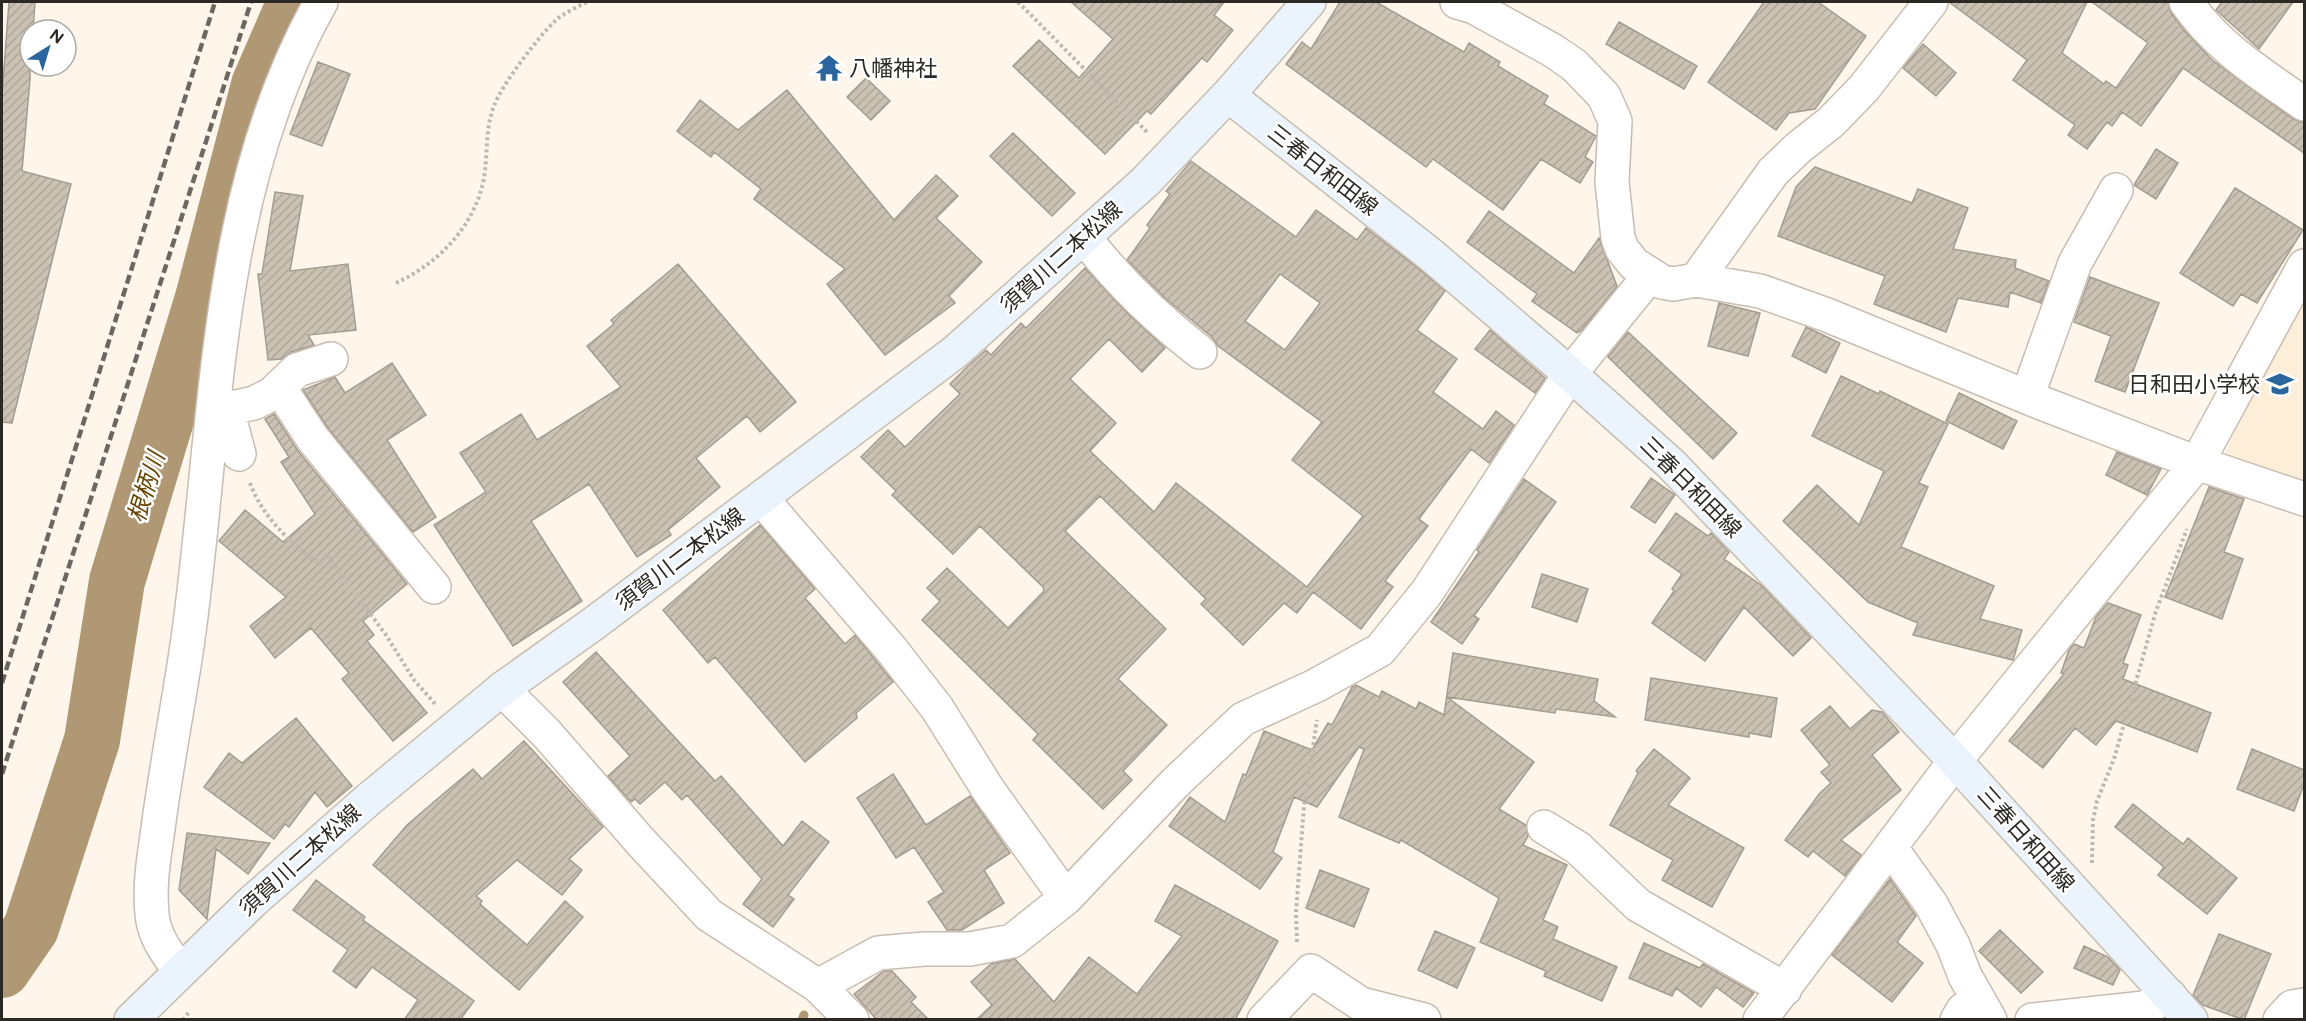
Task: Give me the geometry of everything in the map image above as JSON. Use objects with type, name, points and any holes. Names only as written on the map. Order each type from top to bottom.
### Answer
[{"type":"main road","points":[[1228,95],[1309,2]]},
{"type":"main road","name":"須賀川二本松線","points":[[131,1020],[262,893],[455,727],[502,689],[955,352],[1084,237],[1170,156],[1228,95]]},
{"type":"main road","name":"三春日和田線","points":[[1228,95],[1431,255],[1570,374],[1699,492],[1955,761],[2181,1008]]},
{"type":"street","points":[[180,971],[157,937],[152,917],[150,889],[165,771],[187,646],[209,463],[220,401],[225,309],[248,190],[288,70],[321,2]]},
{"type":"street","points":[[1457,2],[1474,7],[1552,50],[1574,65],[1604,96],[1615,121],[1612,182],[1618,238],[1622,249],[1634,264],[1650,275],[1662,282],[1672,284],[1696,280],[1760,291],[1827,315],[2027,397],[2197,463],[2304,499]]},
{"type":"street","points":[[1696,280],[1773,172],[1798,148],[1831,122],[1864,88],[1931,2]]},
{"type":"street","points":[[2186,2],[2215,39],[2231,54],[2304,104]]},
{"type":"street","points":[[2027,397],[2075,263],[2116,190]]},
{"type":"street","points":[[1084,237],[1134,295],[1167,327],[1200,352]]},
{"type":"street","points":[[1760,1020],[1955,761],[2197,463],[2304,266]]},
{"type":"street","points":[[818,986],[878,953],[924,949],[970,949],[1012,941],[1066,898],[1175,783],[1243,719],[1315,686],[1380,650],[1427,592],[1570,374],[1650,275]]},
{"type":"street","points":[[220,401],[254,403],[279,387],[297,370],[331,359]]},
{"type":"street","points":[[279,387],[313,439],[434,587]]},
{"type":"street","points":[[220,401],[239,454]]},
{"type":"street","points":[[761,498],[891,649],[937,708],[989,791],[1066,898]]},
{"type":"street","points":[[502,689],[547,734],[640,841],[709,915],[818,986],[852,1020]]},
{"type":"street","points":[[1544,827],[1578,848],[1638,905],[1785,989]]},
{"type":"street","points":[[1891,848],[1931,904],[1953,945],[1974,1013]]},
{"type":"street","points":[[1264,1020],[1311,971],[1361,1004],[1424,1020]]},
{"type":"street","points":[[2280,1020],[2292,1007],[2304,1005]]},
{"type":"street","points":[[2032,1020],[2145,1008],[2181,1008]]},
{"type":"path","points":[[396,283],[420,272],[452,245],[466,223],[484,179],[489,124],[494,105],[508,80],[556,19],[587,2]]},
{"type":"path","points":[[1018,2],[1170,156]]},
{"type":"path","points":[[239,454],[253,489],[270,519],[305,553],[320,563],[327,555],[386,635],[414,680],[455,727]]},
{"type":"path","points":[[2078,896],[2090,887],[2093,820],[2097,801],[2120,740],[2156,610],[2189,523]]},
{"type":"path","points":[[1311,971],[1298,952],[1296,912],[1308,773],[1321,695],[1315,686]]},
{"type":"shaded area","name":"日和田小学校","points":[[2304,283],[2304,484],[2225,455],[2285,312]]},
{"type":"building","points":[[9,2],[35,2],[34,18],[18,18],[18,78],[30,78],[22,171],[71,184],[12,423],[2,422],[2,95]]},
{"type":"building","points":[[1071,2],[1224,2],[1214,15],[1233,30],[1207,62],[1202,58],[1151,114],[1147,111],[1105,154],[1013,66],[1039,40],[1079,78],[1113,39]]},
{"type":"building","points":[[1340,2],[1376,2],[1464,52],[1469,43],[1500,62],[1498,66],[1548,96],[1544,104],[1596,136],[1585,157],[1593,162],[1580,183],[1541,159],[1503,210],[1433,159],[1426,167],[1286,64],[1302,42],[1311,49]]},
{"type":"building","points":[[1764,2],[1818,2],[1866,36],[1815,109],[1789,113],[1776,130],[1708,82]]},
{"type":"building","points":[[1949,2],[2087,2],[2062,53],[2104,84],[2106,81],[2116,88],[2148,43],[2092,2],[2168,2],[2171,13],[2183,29],[2212,60],[2293,119],[2304,123],[2304,153],[2183,68],[2141,126],[2122,112],[2112,126],[2107,122],[2087,149],[2068,135],[2075,125],[2013,80],[2027,60]]},
{"type":"building","points":[[2222,2],[2293,2],[2259,49],[2216,10]]},
{"type":"building","points":[[1619,22],[1697,66],[1684,89],[1606,44]]},
{"type":"building","points":[[1923,44],[1956,73],[1936,96],[1903,68]]},
{"type":"building","points":[[318,62],[350,74],[322,146],[290,134]]},
{"type":"building","points":[[866,78],[890,101],[871,120],[847,97]]},
{"type":"building","points":[[787,90],[894,220],[936,175],[958,196],[936,218],[982,262],[949,296],[955,303],[885,355],[827,284],[845,269],[754,199],[761,189],[714,152],[711,157],[677,131],[700,100],[738,130]]},
{"type":"building","points":[[1013,133],[1075,193],[1052,216],[990,156]]},
{"type":"building","points":[[2156,149],[2178,163],[2156,199],[2134,185]]},
{"type":"building","points":[[1191,161],[1296,237],[1316,210],[1357,240],[1366,228],[1445,291],[1417,330],[1457,359],[1433,392],[1483,429],[1496,411],[1514,425],[1489,463],[1471,449],[1419,519],[1428,526],[1385,581],[1393,587],[1361,629],[1313,592],[1297,613],[1284,603],[1243,645],[1201,604],[1206,599],[1100,496],[1065,531],[1166,629],[1118,679],[1167,725],[1123,771],[1132,780],[1103,809],[1033,740],[1038,734],[922,620],[940,601],[927,588],[947,568],[1008,628],[1044,591],[1043,587],[980,526],[953,554],[892,495],[896,491],[861,457],[888,430],[905,447],[960,394],[950,384],[969,365],[986,350],[991,355],[1021,323],[1026,328],[1085,268],[1125,311],[1165,348],[1142,372],[1109,339],[1070,379],[1116,423],[1090,451],[1154,512],[1176,483],[1307,587],[1363,516],[1292,460],[1322,422],[1218,346],[1212,337],[1166,299],[1127,260],[1150,228],[1147,225],[1170,194],[1166,191]],"holes":[[[1280,274],[1320,303],[1285,350],[1245,321]]]},
{"type":"building","points":[[1815,167],[1912,203],[1918,189],[1968,208],[1953,249],[2016,260],[2015,268],[2049,281],[2041,303],[2010,292],[2008,307],[1958,298],[1946,332],[1874,304],[1885,276],[1778,236],[1796,187]]},
{"type":"building","points":[[2235,188],[2303,230],[2257,303],[2241,294],[2233,306],[2180,273]]},
{"type":"building","points":[[275,192],[303,196],[290,271],[348,264],[356,330],[308,335],[314,345],[291,352],[282,359],[268,360],[258,274],[262,274]]},
{"type":"building","points":[[1489,211],[1574,273],[1599,238],[1617,286],[1581,331],[1577,333],[1532,301],[1537,294],[1467,242]]},
{"type":"building","points":[[678,264],[796,402],[760,432],[747,416],[696,458],[720,487],[668,530],[671,535],[637,557],[589,484],[531,521],[582,601],[513,646],[434,525],[486,492],[460,453],[521,414],[537,440],[621,387],[587,346],[614,324],[611,320]]},
{"type":"building","points":[[2090,277],[2159,303],[2125,392],[2095,381],[2111,336],[2074,322]]},
{"type":"building","points":[[1719,303],[1760,313],[1748,356],[1708,346]]},
{"type":"building","points":[[1806,327],[1840,343],[1826,373],[1792,356]]},
{"type":"building","points":[[1490,330],[1545,378],[1535,393],[1475,349]]},
{"type":"building","points":[[1628,332],[1737,433],[1713,459],[1608,357]]},
{"type":"building","points":[[392,363],[426,415],[387,440],[436,517],[413,532],[328,428],[303,390],[335,377],[345,393]]},
{"type":"building","points":[[1841,376],[1879,394],[1880,391],[1948,424],[1919,483],[1928,487],[1901,547],[1994,586],[1980,619],[2022,630],[2013,660],[1913,635],[1918,623],[1868,602],[1783,521],[1817,485],[1859,525],[1884,471],[1812,436]]},
{"type":"building","points":[[1959,393],[2017,421],[2003,449],[1946,421]]},
{"type":"building","points":[[274,414],[298,451],[407,584],[363,621],[374,635],[367,641],[427,713],[393,741],[342,679],[349,673],[311,628],[275,658],[250,626],[286,597],[219,541],[245,510],[283,542],[315,514],[281,462],[289,457],[265,419]]},
{"type":"building","points":[[2117,452],[2161,469],[2147,495],[2106,475]]},
{"type":"building","points":[[1651,478],[1675,495],[1655,523],[1631,507]]},
{"type":"building","points":[[1524,479],[1556,502],[1474,616],[1479,619],[1462,644],[1431,622],[1479,552],[1477,550]]},
{"type":"building","points":[[2209,487],[2244,499],[2224,552],[2243,559],[2222,619],[2165,597]]},
{"type":"building","points":[[1676,513],[1708,536],[1711,533],[1729,552],[1724,559],[1761,585],[1811,638],[1793,656],[1744,607],[1705,661],[1652,623],[1674,591],[1672,589],[1682,574],[1649,551]]},
{"type":"building","points":[[760,525],[815,589],[805,598],[845,644],[855,635],[893,682],[856,713],[857,718],[805,762],[715,657],[708,663],[663,610]]},
{"type":"building","points":[[1542,574],[1588,589],[1577,622],[1532,607]]},
{"type":"building","points":[[2108,603],[2141,615],[2123,663],[2128,665],[2123,679],[2211,713],[2197,752],[2116,721],[2096,745],[2075,728],[2043,768],[2009,741],[2064,674],[2061,673],[2069,650],[2074,644],[2084,648],[2096,617]]},
{"type":"building","points":[[596,652],[715,781],[721,776],[783,846],[802,821],[829,842],[788,895],[794,899],[773,927],[743,904],[762,879],[687,795],[682,800],[665,782],[640,804],[635,799],[631,802],[608,776],[630,756],[563,682]]},
{"type":"building","points":[[1453,653],[1598,679],[1594,701],[1615,717],[1556,709],[1555,713],[1447,697],[1534,762],[1499,809],[1526,825],[1528,836],[1523,845],[1567,865],[1543,920],[1558,927],[1553,939],[1617,967],[1602,1001],[1544,976],[1546,971],[1480,942],[1499,898],[1401,840],[1399,843],[1339,817],[1364,749],[1359,747],[1317,807],[1294,797],[1273,852],[1282,858],[1260,889],[1169,826],[1190,797],[1225,822],[1243,774],[1246,775],[1264,731],[1312,750],[1328,723],[1332,725],[1352,687],[1356,685],[1379,697],[1382,691],[1416,709],[1419,702],[1444,715]]},
{"type":"building","points":[[1651,678],[1777,698],[1771,737],[1749,733],[1749,737],[1645,720]]},
{"type":"building","points":[[1830,706],[1850,729],[1872,710],[1882,712],[1899,732],[1872,755],[1901,790],[1841,840],[1861,855],[1845,876],[1813,851],[1808,857],[1785,840],[1820,793],[1831,783],[1821,772],[1830,765],[1801,730]]},
{"type":"building","points":[[296,718],[352,786],[327,807],[315,792],[289,827],[285,824],[274,839],[204,787],[229,753],[242,763]]},
{"type":"building","points":[[524,741],[603,827],[569,859],[582,870],[562,895],[517,860],[476,896],[482,901],[480,904],[527,945],[565,901],[583,917],[519,990],[373,865],[407,825],[473,769],[482,779]]},
{"type":"building","points":[[1654,749],[1690,778],[1668,805],[1744,848],[1712,907],[1662,880],[1673,860],[1610,825],[1638,773],[1636,771]]},
{"type":"building","points":[[2252,749],[2304,770],[2304,784],[2294,811],[2237,789]]},
{"type":"building","points":[[893,774],[926,825],[970,796],[1010,853],[984,870],[1004,903],[962,930],[947,930],[928,902],[944,892],[914,847],[896,858],[857,798]]},
{"type":"building","points":[[2133,804],[2183,844],[2188,838],[2237,878],[2207,914],[2158,875],[2164,867],[2115,827]]},
{"type":"building","points":[[187,833],[270,843],[248,874],[216,849],[207,919],[179,890]]},
{"type":"building","points":[[1320,870],[1369,889],[1354,927],[1306,908]]},
{"type":"building","points":[[1890,879],[1916,916],[1897,942],[1923,963],[1892,1002],[1832,955]]},
{"type":"building","points":[[316,880],[365,917],[363,920],[474,1001],[460,1020],[404,1020],[418,1000],[372,967],[356,988],[333,971],[348,950],[293,910]]},
{"type":"building","points":[[1175,885],[1278,941],[1235,1020],[976,1020],[992,1005],[971,982],[991,964],[1015,959],[1054,1002],[1089,957],[1137,994],[1182,936],[1155,921]]},
{"type":"building","points":[[2000,930],[2043,972],[2021,993],[1979,951]]},
{"type":"building","points":[[1435,931],[1475,948],[1457,988],[1418,970]]},
{"type":"building","points":[[2219,934],[2271,954],[2244,1020],[2203,1005],[2193,995]]},
{"type":"building","points":[[1644,943],[1700,968],[1703,964],[1754,993],[1743,1007],[1716,987],[1701,1007],[1676,988],[1672,996],[1629,978]]},
{"type":"building","points":[[2084,946],[2108,957],[2120,970],[2113,985],[2074,968]]},
{"type":"building","points":[[884,971],[892,971],[916,997],[911,1002],[929,1020],[877,1020],[854,994]]},
{"type":"waterway","name":"根柄川","points":[[2,970],[31,928],[92,740],[117,581],[203,298],[259,85],[295,2]]},
{"type":"waterway","points":[[802,1020],[804,1015]]},
{"type":"railway","points":[[2,683],[215,2]]},
{"type":"railway","points":[[2,774],[251,2]]},
{"type":"place","name":"八幡神社","points":[[829,68]]},
{"type":"place","name":"日和田小学校","points":[[2280,384]]}]
